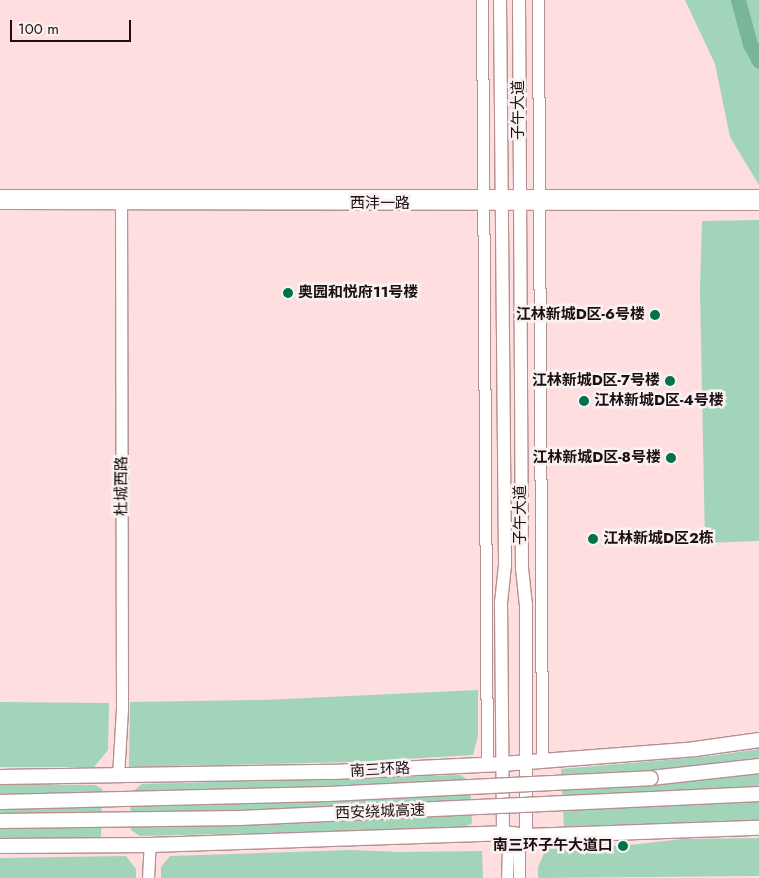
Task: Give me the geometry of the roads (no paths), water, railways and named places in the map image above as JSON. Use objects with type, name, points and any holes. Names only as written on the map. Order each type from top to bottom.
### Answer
[{"type":"highway","name":"南三环路","points":[[0,777],[334,772],[487,765],[695,749],[759,740]]},
{"type":"highway","points":[[651,778],[759,766]]},
{"type":"highway","name":"西安绕城高速","points":[[0,802],[328,794],[651,778],[759,775]]},
{"type":"highway","name":"西安绕城高速","points":[[0,821],[240,818],[759,794]]},
{"type":"highway","points":[[0,846],[150,845],[503,832],[526,836],[759,828]]},
{"type":"main road","points":[[482,0],[487,765]]},
{"type":"main road","name":"子午大道","points":[[500,0],[505,555],[501,602],[502,764],[503,832],[508,850],[507,878]]},
{"type":"main road","name":"子午大道","points":[[518,0],[522,568],[526,604],[527,762],[526,836],[520,850],[519,878]]},
{"type":"main road","points":[[538,0],[542,761]]},
{"type":"main road","name":"西沣一路","points":[[0,195],[121,199],[539,199],[759,195]]},
{"type":"main road","name":"西沣一路","points":[[0,203],[121,199]]},
{"type":"main road","name":"杜城西路","points":[[118,776],[122,708],[121,199]]},
{"type":"main road","name":"西沣一路","points":[[539,199],[759,204]]},
{"type":"main road","points":[[148,878],[150,845]]},
{"type":"waterway","points":[[738,0],[750,44],[759,61]]},
{"type":"place","name":"奥园和悦府11号楼","points":[[288,293]]},
{"type":"place","name":"江林新城D区-6号楼","points":[[655,315]]},
{"type":"place","name":"江林新城D区-7号楼","points":[[670,381]]},
{"type":"place","name":"江林新城D区-4号楼","points":[[584,401]]},
{"type":"place","name":"江林新城D区-8号楼","points":[[671,458]]},
{"type":"place","name":"江林新城D区2栋","points":[[593,539]]},
{"type":"place","name":"南三环子午大道口","points":[[623,846]]}]
